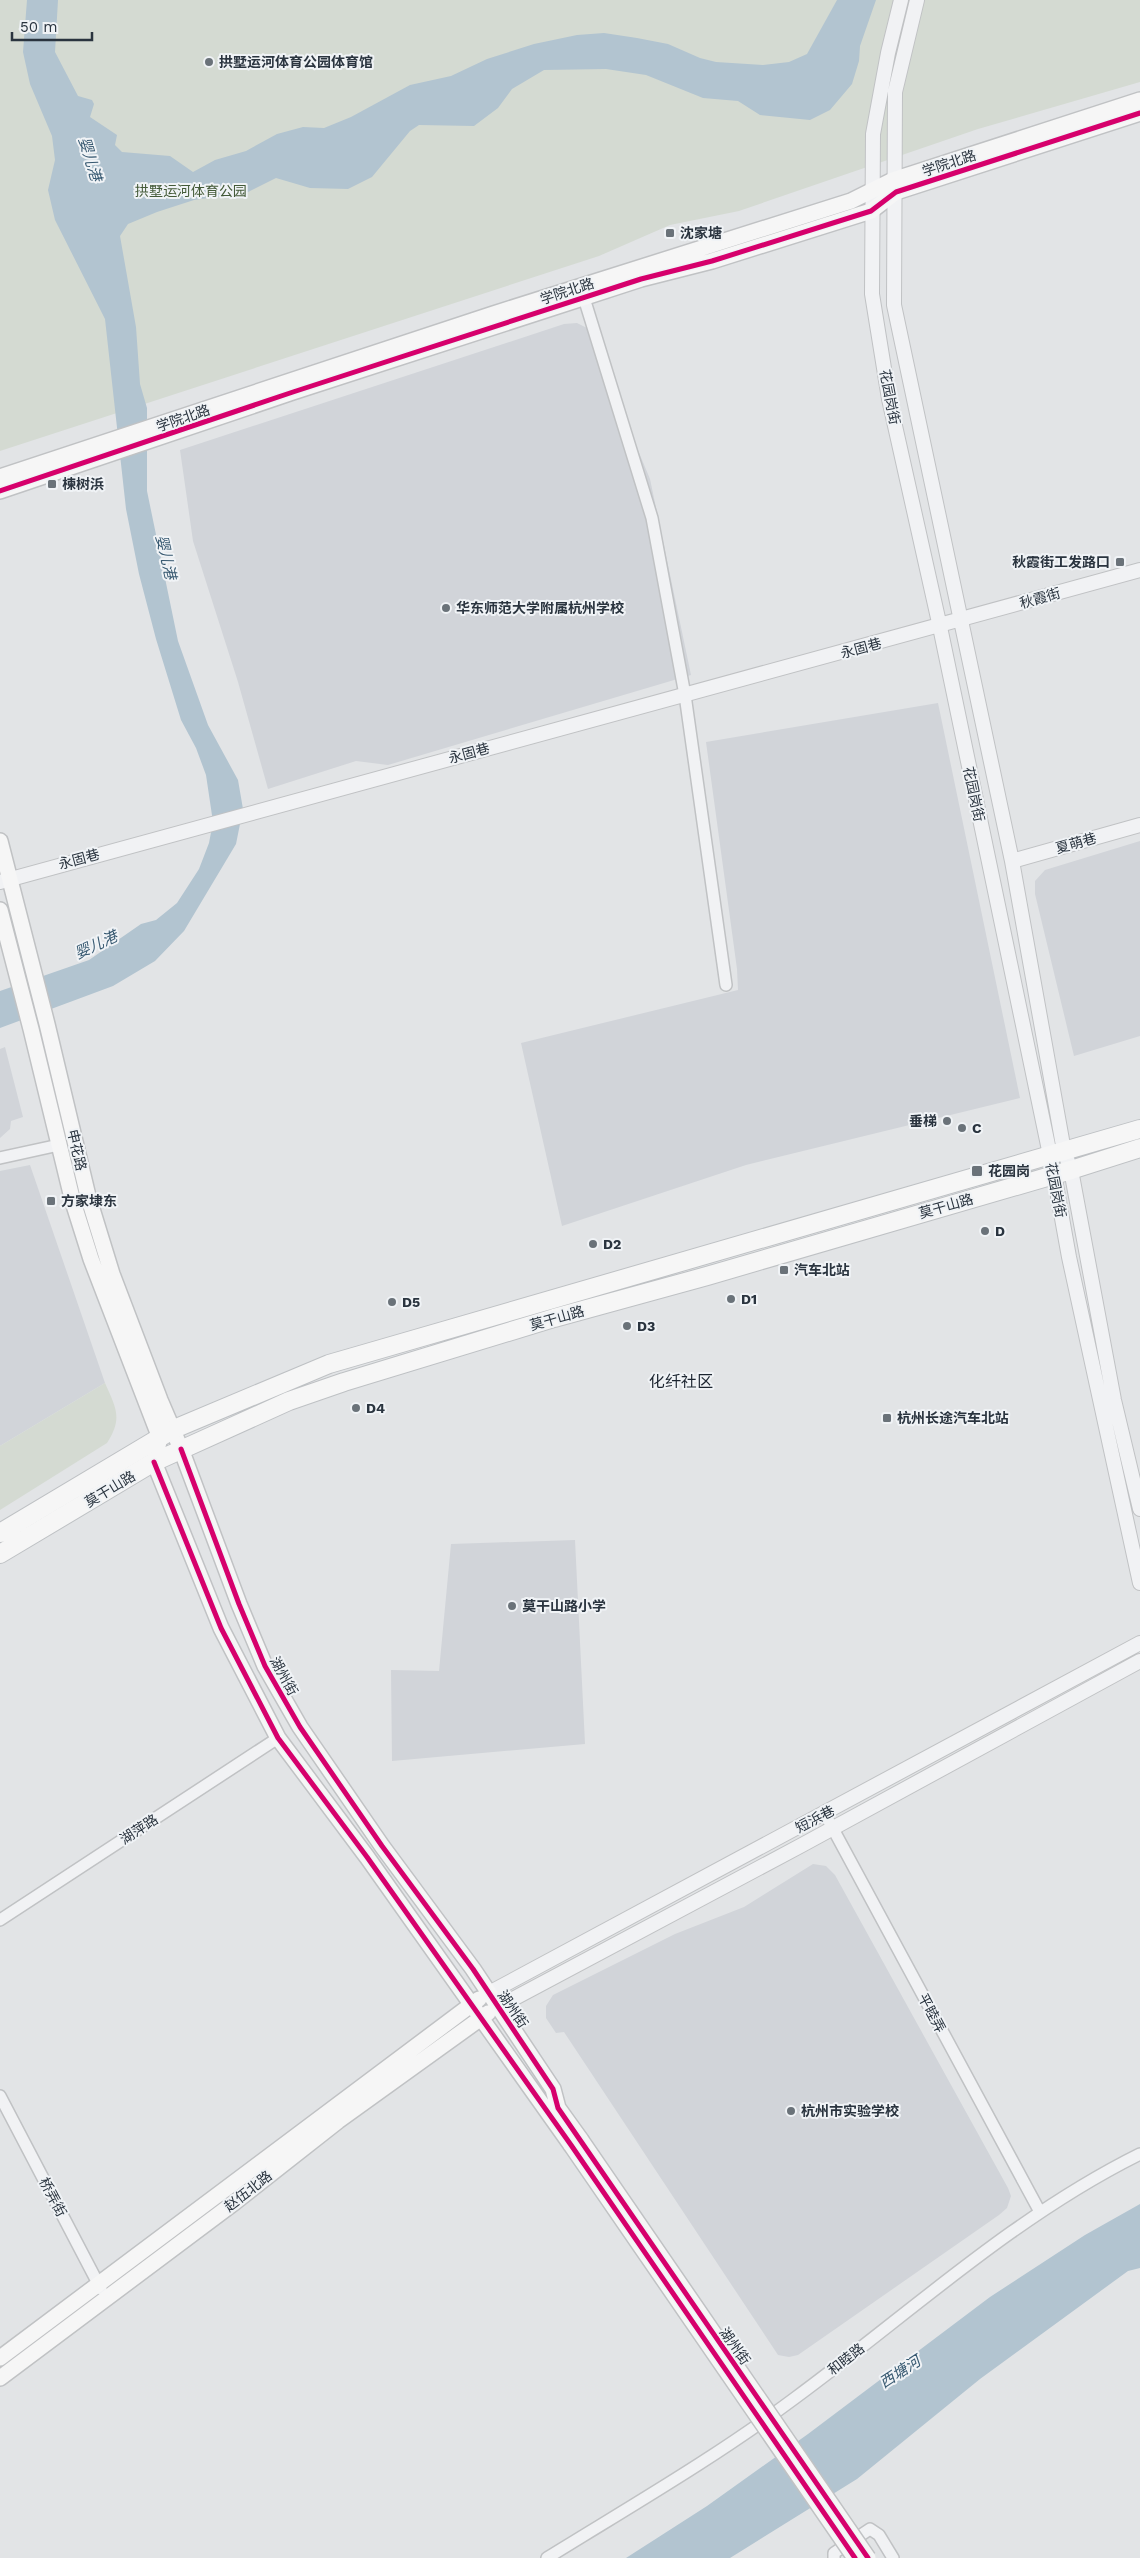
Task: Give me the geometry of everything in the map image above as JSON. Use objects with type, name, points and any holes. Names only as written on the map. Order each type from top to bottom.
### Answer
[{"type":"main road","name":"学院北路","points":[[0,477],[110,441],[156,433],[584,298],[871,211],[895,186],[1140,100]]},
{"type":"main road","name":"学院北路","points":[[0,491],[86,461],[156,433],[494,314],[851,201],[871,189],[895,186],[1140,114]]},
{"type":"main road","name":"申花路","points":[[0,841],[5,881],[47,1024],[98,1228],[167,1434]]},
{"type":"main road","name":"申花路","points":[[0,910],[59,1145],[91,1259],[167,1434],[181,1450]]},
{"type":"main road","name":"莫干山路","points":[[0,1533],[167,1434],[329,1364],[1140,1129]]},
{"type":"main road","name":"莫干山路","points":[[0,1554],[154,1462],[288,1401],[352,1379],[554,1318],[707,1276],[1071,1170],[1140,1148]]},
{"type":"main road","points":[[154,1462],[167,1434]]},
{"type":"main road","name":"湖州街","points":[[181,1450],[238,1604],[270,1675],[300,1727],[382,1846],[489,1993],[553,2089],[558,2108],[576,2143],[855,2558]]},
{"type":"main road","name":"湖州街","points":[[154,1462],[221,1628],[278,1738],[368,1857],[480,2018],[576,2143],[868,2558]]},
{"type":"main road","name":"赵伍北路","points":[[0,2358],[470,2004],[489,1993]]},
{"type":"main road","name":"赵伍北路","points":[[0,2378],[235,2202],[338,2120],[498,2007]]},
{"type":"street","name":"花园岗街","points":[[901,0],[872,134],[872,294],[887,389],[1057,1154],[1071,1170],[1114,1400],[1140,1509]]},
{"type":"street","name":"花园岗街","points":[[917,0],[896,92],[894,305],[1012,861],[1057,1154],[1054,1174],[1069,1257],[1140,1583]]},
{"type":"street","points":[[584,298],[652,518],[685,695],[726,985]]},
{"type":"street","name":"秋霞街","points":[[940,627],[1140,570]]},
{"type":"street","name":"永固巷","points":[[5,881],[269,807],[940,627]]},
{"type":"street","name":"夏萌巷","points":[[1012,861],[1140,825]]},
{"type":"street","points":[[0,1158],[59,1145]]},
{"type":"street","name":"短浜巷","points":[[489,1993],[1140,1643]]},
{"type":"street","name":"短浜巷","points":[[498,2007],[833,1828],[1140,1660]]},
{"type":"street","name":"湖萍路","points":[[0,1920],[278,1738]]},
{"type":"street","name":"平睦弄","points":[[825,1814],[1040,2212]]},
{"type":"street","name":"桥弄街","points":[[0,2096],[98,2284],[107,2297]]},
{"type":"street","name":"和睦路","points":[[547,2558],[731,2444],[796,2398],[941,2284],[1040,2212],[1095,2176],[1140,2154]]},
{"type":"street","points":[[834,2558],[834,2553],[870,2530],[879,2535],[894,2558]]},
{"type":"shaded area","name":"华东师范大学附属杭州学校","points":[[577,323],[587,328],[650,479],[691,675],[388,765],[356,761],[268,789],[238,682],[193,541],[180,450],[564,324]]},
{"type":"shaded area","points":[[938,703],[1020,1098],[746,1165],[562,1226],[521,1043],[738,990],[737,969],[706,742]]},
{"type":"shaded area","points":[[1140,841],[1140,1036],[1074,1056],[1035,894],[1035,881],[1045,870]]},
{"type":"shaded area","points":[[5,1047],[23,1117],[11,1121],[10,1129],[0,1138],[0,1049]]},
{"type":"shaded area","points":[[30,1165],[105,1383],[0,1446],[0,1171]]},
{"type":"shaded area","name":"莫干山路小学","points":[[575,1540],[585,1744],[392,1761],[391,1670],[439,1671],[451,1544]]},
{"type":"shaded area","name":"杭州市实验学校","points":[[813,1864],[826,1866],[835,1875],[1011,2196],[1007,2208],[999,2215],[798,2355],[789,2357],[778,2355],[564,2032],[556,2033],[546,2018],[546,2006],[553,1995],[675,1934],[744,1907]]},
{"type":"green space","name":"拱墅运河体育公园","points":[[0,0],[1140,0],[1140,82],[978,129],[739,211],[670,225],[599,256],[0,451]]},
{"type":"green space","points":[[105,1383],[116,1413],[115,1427],[107,1443],[0,1510],[0,1446]]},
{"type":"water","name":"婴儿港","points":[[27,0],[58,0],[55,52],[78,96],[92,100],[94,104],[90,117],[117,135],[115,145],[122,152],[170,156],[193,172],[215,160],[246,151],[277,134],[303,127],[324,128],[351,117],[410,85],[451,76],[487,59],[534,44],[577,35],[604,33],[668,44],[700,58],[716,62],[763,65],[789,62],[807,54],[837,0],[876,0],[860,46],[859,61],[852,84],[830,110],[810,120],[760,115],[738,101],[703,98],[646,75],[606,69],[544,70],[512,89],[498,108],[474,126],[419,125],[410,131],[372,177],[348,189],[310,188],[276,178],[246,193],[194,200],[128,224],[120,236],[136,327],[140,384],[147,408],[147,491],[178,641],[208,725],[238,780],[243,809],[236,844],[184,931],[155,961],[113,986],[0,1028],[0,991],[89,960],[141,924],[156,920],[177,903],[199,869],[209,843],[213,822],[206,775],[196,748],[181,720],[156,639],[139,574],[126,509],[105,319],[55,220],[48,190],[55,160],[52,136],[30,84],[23,52]]},
{"type":"water","name":"西塘河","points":[[1140,2204],[1140,2268],[1128,2271],[980,2379],[857,2479],[730,2558],[626,2558],[707,2506],[808,2434],[990,2297],[1085,2235]]},
{"type":"cycle path","points":[[0,491],[293,392],[641,279],[712,261],[871,211],[896,192],[1140,113]]},
{"type":"cycle path","points":[[181,1449],[239,1604],[265,1666],[300,1727],[382,1846],[473,1969],[553,2089],[558,2108],[868,2558]]},
{"type":"cycle path","points":[[154,1462],[221,1628],[278,1738],[367,1857],[571,2145],[855,2558]]},
{"type":"place","name":"拱墅运河体育公园体育馆","points":[[209,62]]},
{"type":"place","name":"沈家塘","points":[[670,233]]},
{"type":"place","name":"楝树浜","points":[[52,484]]},
{"type":"place","name":"秋霞街工发路口","points":[[1120,562]]},
{"type":"place","name":"华东师范大学附属杭州学校","points":[[446,608]]},
{"type":"place","name":"垂梯","points":[[947,1121]]},
{"type":"place","name":"C","points":[[962,1128]]},
{"type":"place","name":"花园岗","points":[[977,1171]]},
{"type":"place","name":"方家埭东","points":[[51,1201]]},
{"type":"place","name":"D","points":[[985,1231]]},
{"type":"place","name":"D2","points":[[593,1244]]},
{"type":"place","name":"汽车北站","points":[[784,1270]]},
{"type":"place","name":"D1","points":[[731,1299]]},
{"type":"place","name":"D5","points":[[392,1302]]},
{"type":"place","name":"D3","points":[[627,1326]]},
{"type":"place","name":"D4","points":[[356,1408]]},
{"type":"place","name":"杭州长途汽车北站","points":[[887,1418]]},
{"type":"place","name":"莫干山路小学","points":[[512,1606]]},
{"type":"place","name":"杭州市实验学校","points":[[791,2111]]},
{"type":"district","name":"化纤社区","points":[[681,1381]]}]
